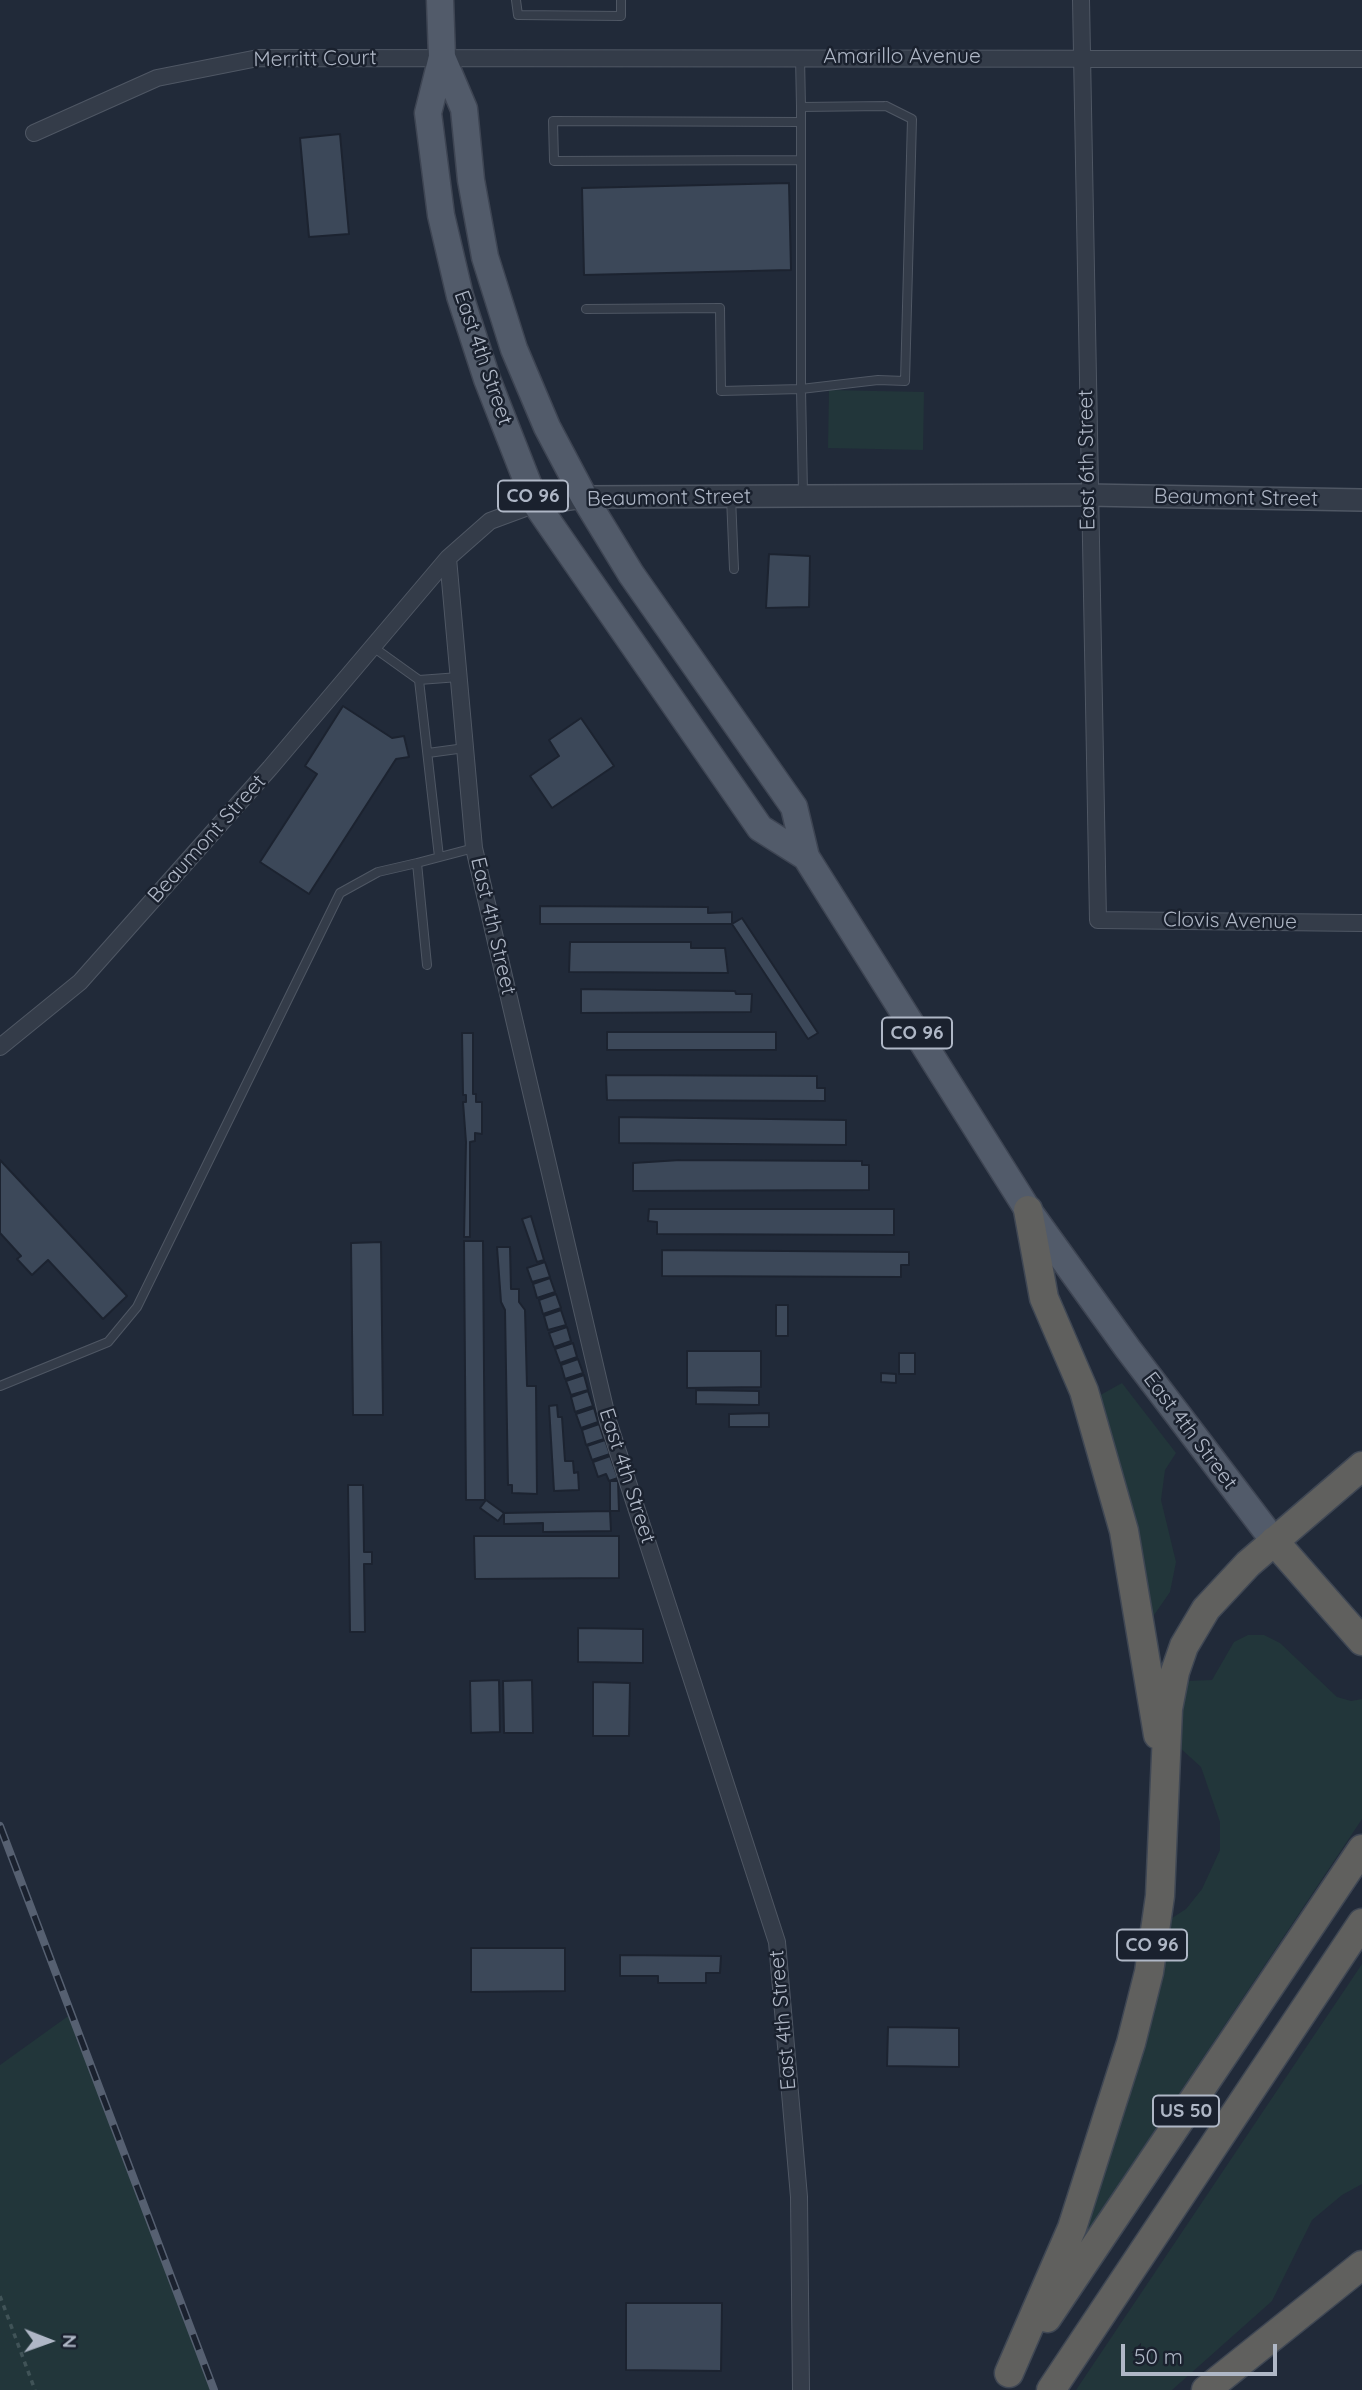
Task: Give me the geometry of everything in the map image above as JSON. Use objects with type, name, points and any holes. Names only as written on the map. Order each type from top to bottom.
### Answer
[{"type":"highway","name":"CO 96","points":[[1004,2381],[1072,2228],[1131,2043],[1149,1972],[1160,1896],[1163,1762],[1147,1682],[1124,1531],[1084,1391],[1044,1298],[1028,1210]]},
{"type":"highway","points":[[1163,1762],[1175,1672],[1193,1628],[1224,1588],[1362,1466]]},
{"type":"highway","name":"East 4th Street","points":[[1274,1541],[1362,1641]]},
{"type":"highway","name":"US 50","points":[[1004,2381],[1362,1849]]},
{"type":"highway","name":"US 50","points":[[1051,2390],[1362,1923]]},
{"type":"highway","points":[[1206,2390],[1362,2265]]},
{"type":"main road","name":"East 4th Street","points":[[440,0],[442,57],[428,113],[441,215],[460,296],[487,379],[537,504],[760,828],[806,857]]},
{"type":"main road","name":"East 4th Street","points":[[442,57],[464,109],[471,180],[485,257],[514,349],[547,427],[584,498],[631,574],[794,807],[806,857],[1028,1210],[1128,1349],[1274,1541]]},
{"type":"street","name":"East 6th Street","points":[[1081,0],[1087,495],[1098,920]]},
{"type":"street","name":"Amarillo Avenue","points":[[442,57],[1362,59]]},
{"type":"street","name":"Merritt Court","points":[[34,134],[157,78],[258,58],[442,57]]},
{"type":"street","name":"Beaumont Street","points":[[0,1047],[80,982],[270,768],[448,558],[490,522],[537,504],[584,498],[1087,495],[1362,500]]},
{"type":"street","name":"East 4th Street","points":[[448,558],[474,848],[608,1422],[777,1942],[799,2197],[801,2390]]},
{"type":"street","name":"Clovis Avenue","points":[[1098,920],[1362,923]]},
{"type":"lane","points":[[516,0],[518,15],[621,16],[621,0]]},
{"type":"lane","points":[[800,57],[803,496]]},
{"type":"lane","points":[[586,309],[720,308],[721,391],[801,390],[878,380],[905,381],[912,119],[887,106],[801,107]]},
{"type":"lane","points":[[799,160],[554,161],[553,121],[800,122]]},
{"type":"lane","points":[[731,497],[734,569]]},
{"type":"lane","points":[[373,647],[419,680],[459,677]]},
{"type":"lane","points":[[419,680],[439,858]]},
{"type":"lane","points":[[428,753],[466,748]]},
{"type":"lane","points":[[0,1385],[108,1342],[137,1307],[340,893],[378,872],[474,848]]},
{"type":"lane","points":[[418,863],[428,965]]},
{"type":"path","points":[[0,2296],[35,2390]]},
{"type":"green space","points":[[829,390],[924,392],[923,450],[828,448]]},
{"type":"green space","points":[[1122,1383],[1176,1453],[1165,1470],[1161,1500],[1176,1562],[1170,1592],[1152,1618],[1137,1535],[1117,1456],[1095,1398]]},
{"type":"green space","points":[[1248,1635],[1264,1635],[1280,1643],[1337,1697],[1351,1701],[1362,1699],[1362,1819],[1077,2247],[1126,2108],[1153,2011],[1172,1918],[1186,1909],[1202,1889],[1220,1850],[1220,1822],[1201,1767],[1179,1747],[1186,1681],[1212,1680],[1234,1642]]},
{"type":"green space","points":[[1362,1964],[1362,2184],[1342,2195],[1312,2220],[1272,2301],[1172,2390],[1076,2390]]},
{"type":"green space","points":[[71,2014],[214,2390],[0,2390],[0,2065]]},
{"type":"building","points":[[340,134],[349,234],[309,237],[300,138]]},
{"type":"building","points":[[789,183],[791,270],[584,275],[582,188]]},
{"type":"building","points":[[769,554],[810,556],[809,607],[766,608]]},
{"type":"building","points":[[343,706],[392,738],[404,736],[409,757],[396,759],[309,894],[260,862],[317,774],[305,766]]},
{"type":"building","points":[[581,718],[614,766],[552,808],[530,776],[559,756],[549,740]]},
{"type":"building","points":[[540,906],[708,907],[708,913],[732,912],[732,924],[540,924]]},
{"type":"building","points":[[742,918],[818,1033],[808,1039],[732,924]]},
{"type":"building","points":[[570,942],[691,942],[691,948],[725,948],[728,973],[569,972]]},
{"type":"building","points":[[581,989],[735,991],[736,994],[752,994],[751,1012],[581,1013]]},
{"type":"building","points":[[607,1032],[776,1032],[776,1050],[607,1050]]},
{"type":"building","points":[[462,1033],[473,1033],[473,1094],[476,1094],[476,1102],[482,1102],[482,1134],[475,1133],[475,1141],[470,1142],[470,1237],[464,1237],[466,1142],[463,1102],[466,1102],[466,1095],[463,1095]]},
{"type":"building","points":[[606,1075],[817,1076],[817,1088],[825,1088],[825,1101],[607,1100]]},
{"type":"building","points":[[619,1117],[846,1120],[846,1145],[619,1143]]},
{"type":"building","points":[[0,1160],[127,1296],[103,1319],[48,1260],[32,1275],[17,1259],[21,1256],[0,1233]]},
{"type":"building","points":[[680,1160],[862,1161],[862,1165],[869,1165],[869,1190],[633,1191],[633,1163]]},
{"type":"building","points":[[649,1209],[894,1209],[894,1235],[657,1234],[657,1222],[648,1221]]},
{"type":"building","points":[[531,1216],[544,1260],[537,1262],[522,1219]]},
{"type":"building","points":[[464,1241],[483,1241],[485,1500],[466,1500]]},
{"type":"building","points":[[381,1242],[383,1415],[353,1415],[351,1243]]},
{"type":"building","points":[[497,1247],[510,1247],[511,1289],[519,1289],[519,1302],[525,1310],[527,1386],[536,1386],[537,1494],[512,1493],[512,1485],[508,1485],[505,1310],[501,1302]]},
{"type":"building","points":[[662,1250],[909,1252],[909,1265],[901,1265],[901,1277],[662,1276]]},
{"type":"building","points":[[545,1262],[550,1277],[532,1282],[527,1268]]},
{"type":"building","points":[[550,1278],[555,1292],[537,1298],[533,1284]]},
{"type":"building","points":[[556,1294],[561,1308],[543,1314],[539,1300]]},
{"type":"building","points":[[776,1305],[788,1305],[788,1336],[776,1336]]},
{"type":"building","points":[[561,1310],[566,1325],[548,1330],[544,1316]]},
{"type":"building","points":[[567,1327],[571,1341],[554,1347],[549,1333]]},
{"type":"building","points":[[573,1343],[577,1357],[560,1363],[555,1349]]},
{"type":"building","points":[[687,1351],[761,1351],[761,1387],[687,1388]]},
{"type":"building","points":[[899,1353],[915,1353],[915,1374],[899,1374]]},
{"type":"building","points":[[578,1359],[583,1373],[565,1379],[561,1365]]},
{"type":"building","points":[[881,1373],[896,1374],[896,1383],[881,1382]]},
{"type":"building","points":[[584,1375],[588,1390],[571,1395],[566,1381]]},
{"type":"building","points":[[696,1390],[759,1391],[759,1405],[696,1404]]},
{"type":"building","points":[[588,1391],[593,1406],[575,1412],[571,1397]]},
{"type":"building","points":[[557,1405],[558,1417],[562,1417],[565,1461],[573,1461],[574,1473],[578,1472],[579,1490],[554,1491],[549,1406]]},
{"type":"building","points":[[594,1408],[598,1422],[581,1428],[576,1414]]},
{"type":"building","points":[[769,1413],[769,1427],[729,1427],[729,1414]]},
{"type":"building","points":[[599,1424],[604,1439],[586,1445],[582,1430]]},
{"type":"building","points":[[605,1440],[610,1454],[592,1460],[587,1446]]},
{"type":"building","points":[[610,1456],[618,1478],[609,1481],[606,1474],[598,1477],[593,1462]]},
{"type":"building","points":[[610,1481],[618,1481],[619,1511],[610,1511]]},
{"type":"building","points":[[348,1485],[363,1485],[364,1552],[372,1552],[372,1564],[364,1564],[365,1632],[350,1632]]},
{"type":"building","points":[[486,1500],[504,1513],[498,1521],[480,1508]]},
{"type":"building","points":[[610,1511],[611,1531],[543,1532],[543,1523],[504,1524],[504,1513]]},
{"type":"building","points":[[474,1536],[619,1536],[619,1578],[475,1579]]},
{"type":"building","points":[[578,1628],[643,1629],[643,1663],[578,1662]]},
{"type":"building","points":[[499,1680],[500,1732],[471,1733],[470,1681]]},
{"type":"building","points":[[532,1680],[533,1733],[504,1733],[503,1681]]},
{"type":"building","points":[[593,1682],[630,1683],[629,1736],[593,1736]]},
{"type":"building","points":[[471,1948],[565,1948],[565,1991],[471,1992]]},
{"type":"building","points":[[620,1955],[721,1956],[720,1973],[706,1973],[706,1983],[658,1983],[658,1976],[620,1976]]},
{"type":"building","points":[[888,2027],[959,2028],[959,2067],[887,2066]]},
{"type":"building","points":[[626,2303],[722,2303],[721,2371],[626,2370]]},
{"type":"railway","points":[[0,1826],[214,2390]]}]
